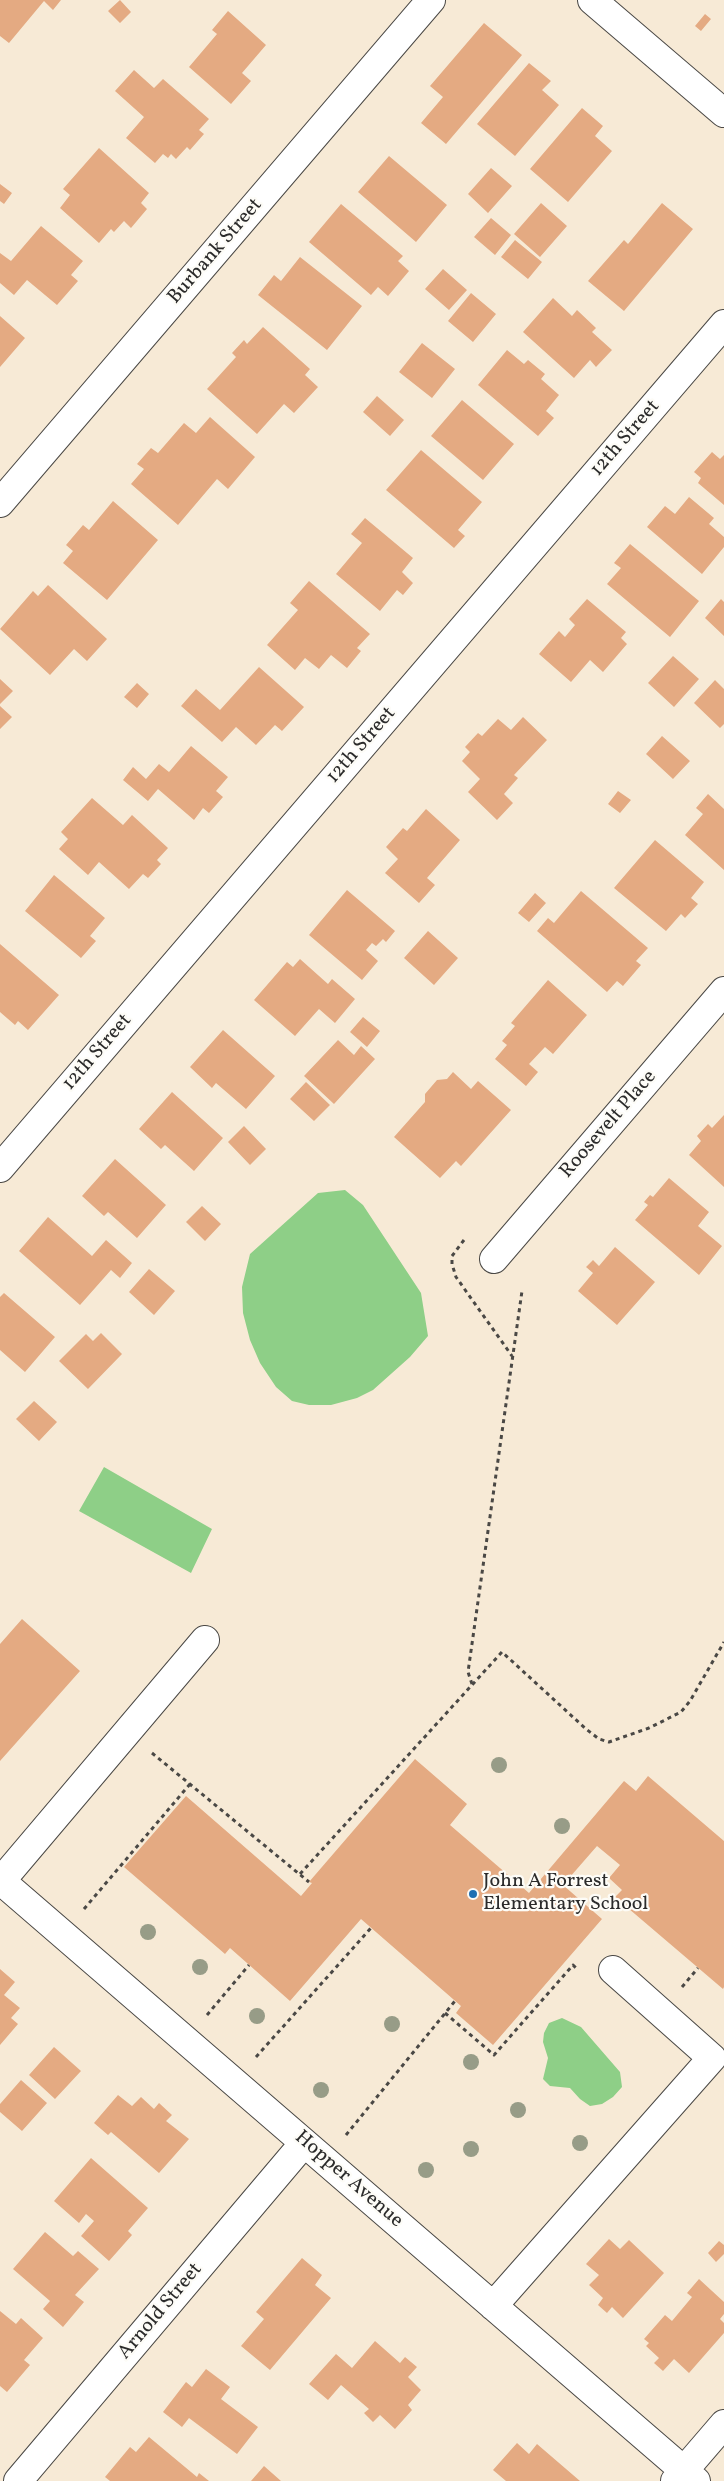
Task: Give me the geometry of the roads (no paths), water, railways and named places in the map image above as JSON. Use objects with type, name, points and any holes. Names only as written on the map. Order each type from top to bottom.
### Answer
[{"type":"street","name":"Burbank Street","points":[[0,503],[431,0]]},
{"type":"street","points":[[592,0],[724,113]]},
{"type":"street","name":"12th Street","points":[[0,1168],[724,324]]},
{"type":"street","name":"Roosevelt Place","points":[[494,1259],[724,991]]},
{"type":"street","points":[[0,1880],[205,1640]]},
{"type":"street","name":"Hopper Avenue","points":[[0,1880],[493,2306],[685,2478]]},
{"type":"street","points":[[493,2306],[712,2058],[613,1970]]},
{"type":"street","name":"Arnold Street","points":[[18,2481],[304,2143]]},
{"type":"street","points":[[685,2478],[724,2424]]},
{"type":"place","name":"John A Forrest Elementary School","points":[[473,1894]]}]
